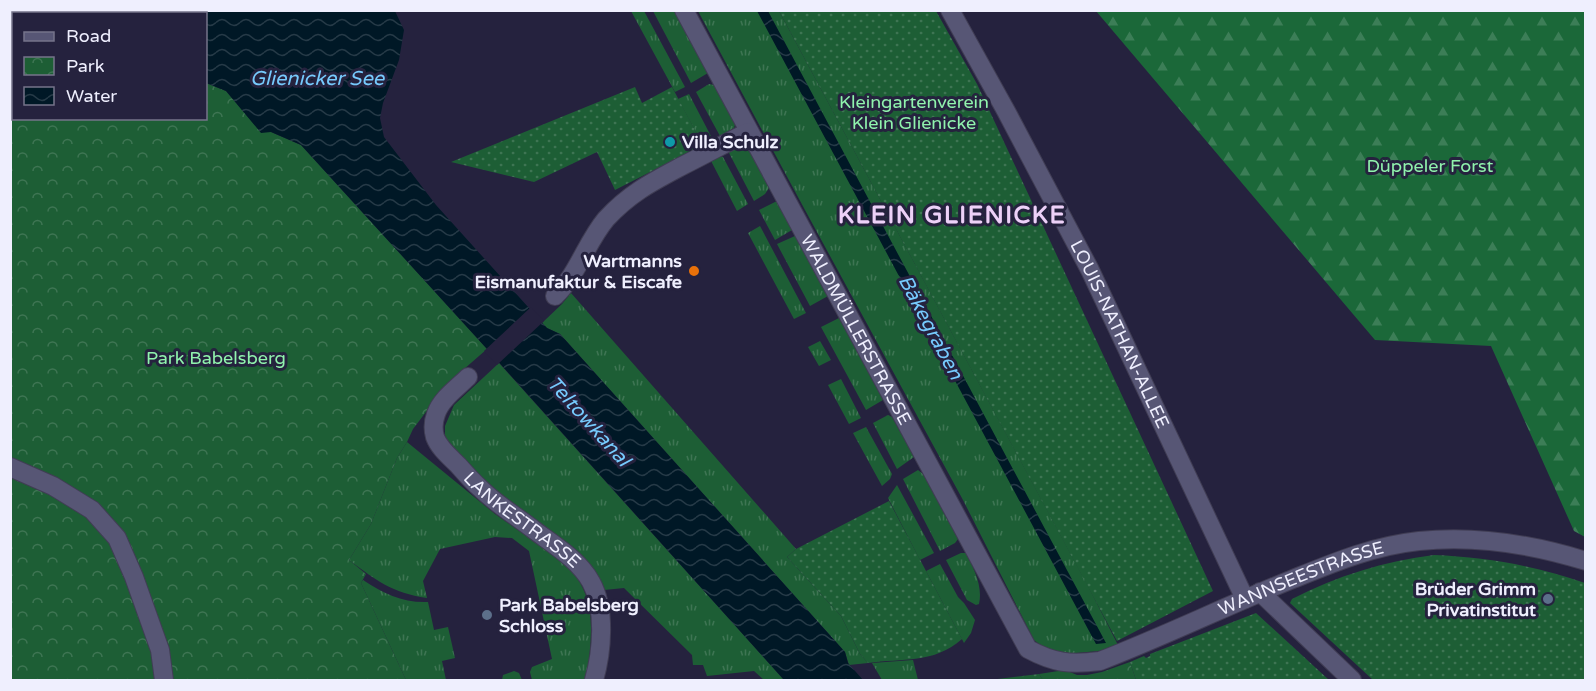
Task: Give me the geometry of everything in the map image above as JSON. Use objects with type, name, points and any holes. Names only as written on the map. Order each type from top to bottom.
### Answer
[{"type":"street","name":"WALDMÜLLERSTRASSE","points":[[684,10],[1028,649]]},
{"type":"street","name":"LOUIS-NATHAN-ALLEE","points":[[950,10],[1090,270],[1253,595]]},
{"type":"street","points":[[555,296],[569,281],[596,232],[625,201],[641,188],[748,132]]},
{"type":"street","name":"LANKESTRASSE","points":[[468,377],[442,403],[436,413],[433,426],[435,439],[480,489],[562,551],[581,567],[591,582],[597,594],[600,610],[600,645],[594,681]]},
{"type":"street","points":[[10,467],[53,486],[92,510],[117,538],[134,577],[160,650],[164,681]]},
{"type":"street","name":"WANNSEESTRASSE","points":[[1028,649],[1044,658],[1062,663],[1100,661],[1351,555],[1418,541],[1456,539],[1493,541],[1539,549],[1586,561]]},
{"type":"street","points":[[1253,595],[1352,681]]},
{"type":"green space","name":"Park Babelsberg","points":[[118,10],[121,12],[12,12],[12,120],[207,120],[207,83],[226,91],[261,132],[271,132],[301,145],[487,349],[448,383],[413,429],[397,458],[371,524],[349,560],[366,574],[361,583],[406,680],[11,680],[10,11]]},
{"type":"green space","points":[[631,11],[644,11],[685,87],[675,92]]},
{"type":"green space","points":[[653,11],[674,11],[708,73],[691,83]]},
{"type":"green space","points":[[698,11],[779,11],[1120,649],[1065,654],[1049,650],[1034,640],[963,500]]},
{"type":"green space","name":"Kleingartenverein Klein Glienicke","points":[[779,11],[936,11],[977,84],[1213,591],[1117,641]]},
{"type":"green space","name":"Düppeler Forst","points":[[1096,11],[1585,11],[1585,537],[1574,531],[1491,346],[1375,340]]},
{"type":"green space","points":[[709,84],[714,85],[735,125],[734,128],[720,136],[696,92]]},
{"type":"green space","points":[[635,87],[642,103],[672,87],[703,145],[615,190],[597,152],[534,182],[451,162]]},
{"type":"green space","points":[[689,94],[713,140],[703,145],[678,99]]},
{"type":"green space","points":[[734,147],[744,148],[751,153],[769,188],[765,194],[754,201],[728,151]]},
{"type":"green space","points":[[723,157],[748,204],[737,211],[710,159]]},
{"type":"green space","points":[[777,201],[792,230],[775,240],[759,210]]},
{"type":"green space","points":[[760,226],[806,313],[794,319],[748,233]]},
{"type":"green space","points":[[795,236],[828,296],[810,306],[777,244]]},
{"type":"green space","points":[[571,293],[796,549],[787,557],[841,616],[860,654],[868,663],[849,665],[845,652],[560,334],[542,323]]},
{"type":"green space","points":[[839,318],[883,400],[866,410],[821,327]]},
{"type":"green space","points":[[820,341],[831,360],[819,366],[808,347]]},
{"type":"green space","points":[[499,363],[784,680],[764,680],[754,671],[707,676],[703,665],[693,665],[692,655],[624,588],[604,590],[489,486],[451,448],[445,435],[445,426],[454,405]]},
{"type":"green space","points":[[841,379],[861,418],[849,424],[828,385]]},
{"type":"green space","points":[[888,415],[892,417],[914,457],[897,469],[873,423]]},
{"type":"green space","points":[[866,427],[892,474],[882,486],[853,433]]},
{"type":"green space","points":[[407,442],[495,514],[565,563],[576,577],[584,590],[591,618],[587,680],[532,680],[530,672],[532,667],[552,659],[529,551],[512,538],[495,537],[440,549],[423,581],[427,598],[394,589],[349,560],[371,524],[397,458]]},
{"type":"green space","points":[[918,470],[923,474],[958,539],[940,551],[903,479]]},
{"type":"green space","points":[[897,485],[934,553],[920,560],[888,498]]},
{"type":"green space","points":[[889,501],[962,639],[940,653],[929,656],[868,663],[860,654],[841,616],[787,557],[796,549]]},
{"type":"green space","points":[[966,553],[977,578],[980,597],[979,604],[976,605],[967,600],[946,560]]},
{"type":"green space","points":[[1434,555],[1511,563],[1585,583],[1585,680],[1373,680],[1290,603],[1292,599],[1309,591],[1361,571],[1397,561]]},
{"type":"green space","points":[[940,564],[958,597],[975,620],[971,633],[964,643],[926,571]]},
{"type":"green space","points":[[363,580],[394,597],[428,602],[434,630],[448,627],[455,658],[442,661],[446,680],[406,680],[361,583]]},
{"type":"green space","points":[[1256,613],[1329,680],[1136,680],[1130,662],[1144,656],[1146,658],[1150,654]]},
{"type":"green space","points":[[913,660],[918,680],[882,680],[872,663]]},
{"type":"green space","points":[[1130,662],[1136,680],[1043,680],[1039,674],[1065,670],[1077,675],[1087,675]]},
{"type":"green space","points":[[514,671],[519,673],[522,680],[502,680],[503,675]]},
{"type":"green space","points":[[1039,674],[1043,680],[989,680]]},
{"type":"water","points":[[395,11],[404,30],[399,60],[383,103],[380,118],[384,137],[436,205],[547,328],[560,334],[845,652],[848,663],[863,680],[784,680],[301,145],[271,132],[261,133],[226,91],[207,83],[207,12],[119,12]]},
{"type":"water","name":"Bäkegraben","points":[[757,11],[768,11],[1106,643],[1096,644]]},
{"type":"pier","points":[[531,307],[544,321],[497,365],[484,351]]},
{"type":"place","name":"Villa Schulz","points":[[670,142]]},
{"type":"place","name":"Wartmanns Eismanufaktur & Eiscafe","points":[[694,271]]},
{"type":"place","name":"Brüder Grimm Privatinstitut","points":[[1548,599]]},
{"type":"place","name":"Park Babelsberg Schloss","points":[[487,615]]},
{"type":"district","name":"KLEIN GLIENICKE","points":[[952,215]]},
{"type":"water label","name":"Glienicker See","points":[[317,78]]},
{"type":"water label","name":"Teltowkanal","points":[[589,421]]}]
